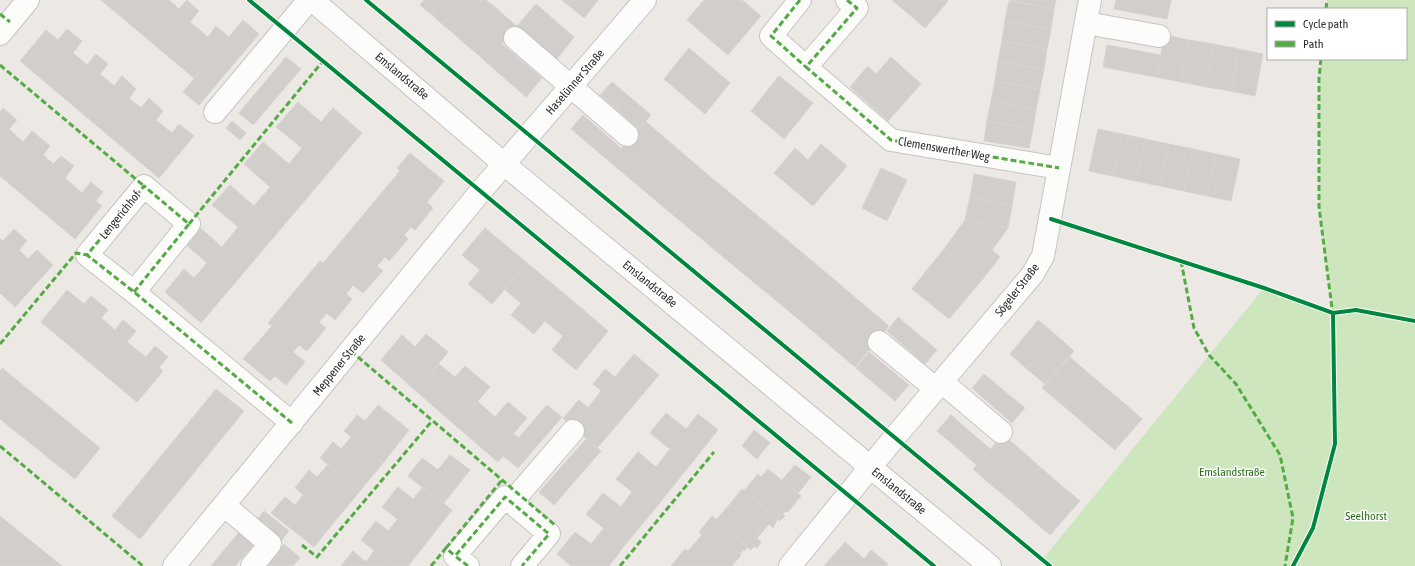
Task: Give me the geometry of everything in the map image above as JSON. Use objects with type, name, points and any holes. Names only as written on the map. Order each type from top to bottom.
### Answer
[{"type":"street","points":[[3,23],[28,0]]},
{"type":"street","points":[[215,112],[310,0]]},
{"type":"street","name":"Emslandstraße","points":[[310,0],[504,164],[716,337],[990,566]]},
{"type":"street","name":"Haselünner Straße","points":[[504,164],[645,0]]},
{"type":"street","name":"Clemenswerther Weg","points":[[800,0],[771,36],[891,140],[1059,168]]},
{"type":"street","points":[[806,66],[857,8],[847,0]]},
{"type":"street","name":"Sögeler Straße","points":[[790,566],[870,467],[1032,275],[1043,256],[1090,0]]},
{"type":"street","points":[[1086,23],[1159,36]]},
{"type":"street","points":[[515,38],[627,135]]},
{"type":"street","name":"Meppener Straße","points":[[174,566],[504,164]]},
{"type":"street","name":"Lengerichhof","points":[[134,292],[189,224],[144,186],[87,255],[292,423]]},
{"type":"street","points":[[879,342],[1001,432]]},
{"type":"street","points":[[511,503],[573,431]]},
{"type":"street","points":[[468,566],[455,556],[505,497],[549,534],[522,566]]},
{"type":"street","points":[[224,505],[270,544],[252,566]]},
{"type":"green space","name":"Seelhorst","points":[[1327,0],[1415,0],[1415,566],[1050,566],[1042,560],[1264,288],[1333,313],[1319,207],[1319,78],[1321,60],[1407,60],[1407,8],[1326,8]]},
{"type":"building","points":[[101,0],[169,0],[179,9],[187,0],[199,11],[190,22],[208,37],[216,26],[229,37],[194,78]]},
{"type":"building","points":[[424,0],[443,0],[431,14],[420,5]]},
{"type":"building","points":[[443,0],[463,0],[442,24],[431,14]]},
{"type":"building","points":[[463,0],[482,0],[453,33],[442,24]]},
{"type":"building","points":[[482,0],[486,0],[495,7],[464,43],[453,33]]},
{"type":"building","points":[[562,0],[598,0],[584,18]]},
{"type":"building","points":[[704,0],[742,0],[761,16],[728,55],[687,20]]},
{"type":"building","points":[[892,0],[946,0],[948,1],[925,28]]},
{"type":"building","points":[[1009,0],[1056,0],[1054,9]]},
{"type":"building","points":[[1116,0],[1171,0],[1167,19],[1114,9]]},
{"type":"building","points":[[1009,1],[1054,9],[1051,29],[1005,21]]},
{"type":"building","points":[[536,4],[574,37],[556,60],[517,26]]},
{"type":"building","points":[[495,7],[506,17],[475,52],[464,43]]},
{"type":"building","points":[[506,17],[517,26],[486,62],[475,52]]},
{"type":"building","points":[[243,20],[259,34],[199,105],[183,92]]},
{"type":"building","points":[[1005,21],[1051,29],[1047,49],[1002,41]]},
{"type":"building","points":[[67,29],[82,41],[73,53],[87,65],[96,54],[108,64],[100,74],[114,86],[122,76],[136,89],[129,98],[141,108],[149,98],[163,111],[156,120],[172,133],[179,124],[194,136],[159,178],[20,61],[46,30],[58,40]]},
{"type":"building","points":[[1165,35],[1189,40],[1181,82],[1156,77]]},
{"type":"building","points":[[1189,40],[1214,44],[1206,87],[1181,82]]},
{"type":"building","points":[[1002,41],[1047,49],[1044,69],[998,61]]},
{"type":"building","points":[[502,44],[542,78],[526,97],[486,62]]},
{"type":"building","points":[[1214,44],[1239,49],[1231,91],[1206,87]]},
{"type":"building","points":[[1107,45],[1161,55],[1156,77],[1103,67]]},
{"type":"building","points":[[689,48],[730,83],[705,114],[664,79]]},
{"type":"building","points":[[1239,49],[1263,54],[1255,96],[1231,91]]},
{"type":"building","points":[[286,57],[301,69],[253,125],[239,113]]},
{"type":"building","points":[[891,57],[921,84],[888,121],[850,87],[868,66],[876,74]]},
{"type":"building","points":[[998,61],[1044,69],[1040,89],[995,81]]},
{"type":"building","points":[[779,76],[813,103],[784,139],[751,111]]},
{"type":"building","points":[[995,81],[1040,89],[1036,109],[991,101]]},
{"type":"building","points":[[612,82],[651,115],[639,129],[600,95]]},
{"type":"building","points":[[991,101],[1036,109],[1033,129],[987,121]]},
{"type":"building","points":[[298,102],[321,122],[333,108],[362,133],[201,323],[165,292],[184,269],[194,278],[207,263],[183,242],[198,226],[222,247],[238,227],[212,205],[230,185],[254,206],[270,187],[244,164],[263,142],[289,164],[302,148],[276,127]]},
{"type":"building","points":[[3,108],[17,120],[9,129],[23,142],[32,131],[50,146],[43,155],[53,164],[61,156],[74,166],[65,178],[82,193],[91,182],[103,192],[96,201],[102,206],[75,239],[0,176],[0,112]]},
{"type":"building","points":[[583,115],[622,149],[610,162],[571,129]]},
{"type":"building","points":[[232,121],[246,133],[240,140],[226,128]]},
{"type":"building","points":[[645,121],[707,174],[673,215],[610,162]]},
{"type":"building","points":[[987,121],[1033,129],[1029,148],[984,141]]},
{"type":"building","points":[[1098,129],[1122,134],[1113,176],[1089,171]]},
{"type":"building","points":[[1122,134],[1145,139],[1136,181],[1113,176]]},
{"type":"building","points":[[1145,139],[1169,144],[1160,186],[1136,181]]},
{"type":"building","points":[[821,144],[847,166],[813,206],[774,173],[795,148],[808,160]]},
{"type":"building","points":[[1169,144],[1193,149],[1184,191],[1160,186]]},
{"type":"building","points":[[1193,149],[1216,154],[1207,196],[1184,191]]},
{"type":"building","points":[[410,153],[444,181],[427,202],[433,208],[415,230],[411,227],[404,235],[408,239],[389,261],[385,257],[377,266],[383,271],[363,293],[353,285],[346,294],[352,299],[335,320],[327,313],[319,322],[326,328],[307,351],[299,345],[293,352],[305,362],[286,385],[275,376],[270,381],[243,359],[272,326],[268,323],[320,261],[323,263],[400,171],[397,168]]},
{"type":"building","points":[[1216,154],[1240,159],[1231,201],[1207,196]]},
{"type":"building","points":[[881,168],[907,180],[887,221],[862,208]]},
{"type":"building","points":[[707,174],[769,225],[734,266],[673,215]]},
{"type":"building","points":[[974,174],[1016,182],[1012,206],[970,197]]},
{"type":"building","points":[[970,197],[1012,206],[1008,228],[965,220]]},
{"type":"building","points":[[965,220],[1008,228],[992,250],[1000,257],[982,280],[944,249]]},
{"type":"building","points":[[769,225],[830,276],[796,317],[734,266]]},
{"type":"building","points":[[485,228],[527,263],[492,304],[468,284],[480,270],[462,255]]},
{"type":"building","points":[[14,229],[27,241],[19,250],[28,259],[37,250],[53,265],[15,307],[0,293],[0,238],[3,241]]},
{"type":"building","points":[[944,249],[982,280],[964,301],[927,270]]},
{"type":"building","points":[[527,263],[566,295],[534,334],[511,315],[521,303],[504,289]]},
{"type":"building","points":[[927,270],[964,301],[949,319],[912,289]]},
{"type":"building","points":[[830,276],[889,326],[855,367],[796,317]]},
{"type":"building","points":[[67,290],[84,304],[91,296],[108,310],[101,318],[115,330],[123,320],[136,331],[127,342],[146,357],[155,346],[168,357],[159,367],[163,371],[137,402],[41,322]]},
{"type":"building","points":[[566,295],[608,331],[576,370],[552,350],[563,336],[545,321]]},
{"type":"building","points":[[898,317],[937,350],[925,364],[887,331]]},
{"type":"building","points":[[1038,320],[1056,335],[1027,369],[1010,354]]},
{"type":"building","points":[[426,334],[448,352],[416,391],[381,360],[402,335],[415,347]]},
{"type":"building","points":[[1056,335],[1074,351],[1045,384],[1027,369]]},
{"type":"building","points":[[869,352],[909,385],[895,401],[856,368]]},
{"type":"building","points":[[634,354],[659,375],[627,413],[593,384],[605,369],[615,377]]},
{"type":"building","points":[[1070,357],[1087,372],[1060,403],[1042,388]]},
{"type":"building","points":[[439,364],[455,377],[465,366],[490,387],[456,426],[416,391]]},
{"type":"building","points":[[2,368],[100,448],[75,479],[0,419],[0,371]]},
{"type":"building","points":[[1087,372],[1106,388],[1079,419],[1060,403]]},
{"type":"building","points":[[984,374],[1025,408],[1012,423],[972,388]]},
{"type":"building","points":[[1106,388],[1124,403],[1097,435],[1079,419]]},
{"type":"building","points":[[216,389],[244,411],[140,539],[112,516]]},
{"type":"building","points":[[601,391],[627,413],[597,448],[563,418],[579,400],[588,408]]},
{"type":"building","points":[[477,401],[495,417],[508,402],[527,418],[513,434],[519,438],[498,462],[456,426]]},
{"type":"building","points":[[1124,403],[1142,419],[1115,450],[1097,435]]},
{"type":"building","points":[[378,405],[409,430],[383,463],[344,431],[357,415],[365,421]]},
{"type":"building","points":[[547,405],[562,417],[518,468],[503,456]]},
{"type":"building","points":[[666,413],[686,429],[698,414],[718,430],[690,465],[650,433]]},
{"type":"building","points":[[951,415],[990,449],[977,465],[937,431]]},
{"type":"building","points":[[754,430],[770,443],[763,451],[748,438]]},
{"type":"building","points":[[1003,435],[1020,449],[990,484],[973,469]]},
{"type":"building","points":[[351,437],[383,463],[360,491],[320,458],[333,442],[341,449]]},
{"type":"building","points":[[748,438],[763,451],[757,459],[742,446]]},
{"type":"building","points":[[586,439],[601,451],[554,505],[539,492]]},
{"type":"building","points":[[670,449],[690,465],[654,510],[616,479],[638,452],[656,467]]},
{"type":"building","points":[[1020,449],[1040,467],[1011,501],[990,484]]},
{"type":"building","points":[[450,455],[470,470],[443,504],[408,476],[422,458],[438,470]]},
{"type":"building","points":[[328,465],[360,491],[335,521],[295,488],[309,470],[317,477]]},
{"type":"building","points":[[795,465],[811,477],[805,485],[789,472]]},
{"type":"building","points":[[1040,467],[1061,485],[1031,519],[1011,501]]},
{"type":"building","points":[[768,469],[801,496],[788,512],[786,511],[783,514],[785,516],[780,521],[744,491],[758,474],[761,477]]},
{"type":"building","points":[[789,472],[805,485],[798,493],[782,480]]},
{"type":"building","points":[[1061,485],[1080,501],[1050,535],[1031,519]]},
{"type":"building","points":[[398,487],[413,499],[423,487],[452,510],[427,542],[382,507]]},
{"type":"building","points":[[742,489],[778,518],[773,528],[769,524],[762,532],[730,504]]},
{"type":"building","points":[[632,492],[654,510],[625,545],[586,514],[603,493],[621,507]]},
{"type":"building","points":[[303,495],[335,521],[314,547],[271,513],[285,497],[295,505]]},
{"type":"building","points":[[730,504],[762,532],[757,538],[761,542],[757,548],[754,546],[751,550],[716,520]]},
{"type":"building","points":[[264,511],[289,531],[281,541],[256,521]]},
{"type":"building","points":[[0,516],[62,566],[0,566]]},
{"type":"building","points":[[712,516],[748,546],[744,551],[743,549],[740,554],[741,555],[732,566],[722,566],[695,543],[702,535],[699,532]]},
{"type":"building","points":[[398,519],[427,542],[408,566],[393,566],[361,540],[376,521],[388,531]]},
{"type":"building","points":[[604,528],[625,545],[609,566],[571,566],[557,554],[575,532],[591,544]]},
{"type":"building","points":[[240,531],[255,543],[235,566],[211,566]]},
{"type":"building","points":[[845,542],[864,559],[871,550],[888,564],[886,566],[824,566]]},
{"type":"building","points":[[695,543],[722,566],[671,566],[685,549],[688,551]]},
{"type":"building","points":[[284,544],[300,558],[293,566],[266,566]]},
{"type":"building","points":[[353,551],[366,562],[374,551],[393,566],[341,566]]},
{"type":"marked path","points":[[800,0],[771,36],[806,67]]},
{"type":"marked path","points":[[847,0],[857,8],[806,67],[891,140],[1059,168]]},
{"type":"marked path","points":[[1326,8],[1327,0]]},
{"type":"marked path","points":[[0,14],[10,22]]},
{"type":"marked path","points":[[1321,60],[1319,78],[1319,207],[1333,316]]},
{"type":"marked path","points":[[189,224],[323,61]]},
{"type":"marked path","points":[[0,65],[144,186]]},
{"type":"marked path","points":[[134,292],[189,224],[144,186],[87,255],[292,423]]},
{"type":"marked path","points":[[0,344],[76,253],[87,255]]},
{"type":"marked path","points":[[1181,261],[1194,328],[1209,355],[1236,384],[1280,455],[1293,518],[1285,566]]},
{"type":"marked path","points":[[351,351],[556,526]]},
{"type":"marked path","points":[[302,545],[317,557],[432,421]]},
{"type":"marked path","points":[[0,446],[143,566]]},
{"type":"marked path","points":[[620,566],[714,452]]},
{"type":"marked path","points":[[446,548],[502,480]]},
{"type":"marked path","points":[[468,566],[455,556],[505,497],[549,534],[522,566]]},
{"type":"marked path","points":[[431,566],[446,548],[455,556]]},
{"type":"cycle path","points":[[249,0],[934,566]]},
{"type":"cycle path","points":[[366,0],[1050,566]]},
{"type":"cycle path","points":[[1051,219],[1264,288],[1333,313],[1356,310],[1415,321]]},
{"type":"cycle path","points":[[1293,566],[1313,528],[1335,444],[1333,313]]}]
